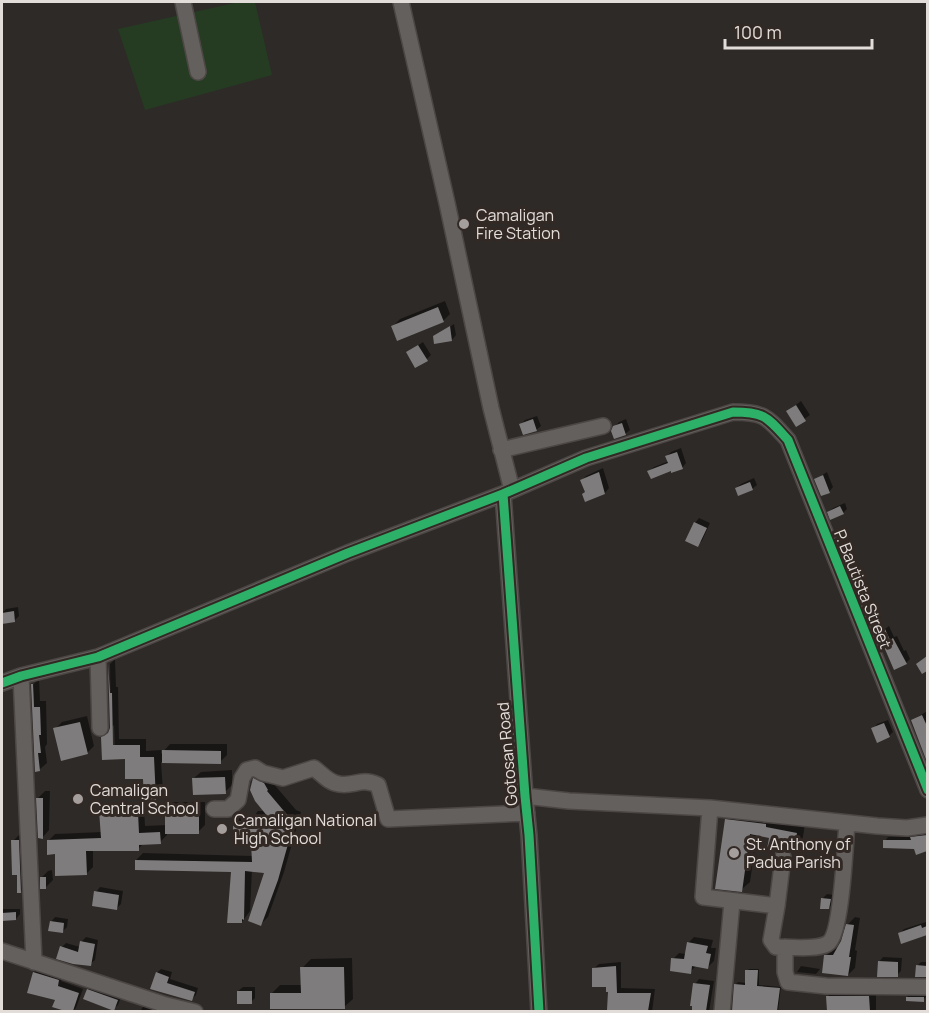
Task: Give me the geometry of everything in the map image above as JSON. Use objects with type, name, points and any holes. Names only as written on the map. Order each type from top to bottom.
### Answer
[{"type":"street","points":[[183,2],[198,72]]},
{"type":"street","name":"Gotosan Road","points":[[401,2],[501,450],[508,492],[539,1011]]},
{"type":"street","name":"P. Bautista Street","points":[[508,492],[586,458],[733,412],[754,412],[769,419],[788,440],[927,790]]},
{"type":"street","points":[[501,450],[603,426]]},
{"type":"street","points":[[2,682],[98,657],[348,553],[508,492]]},
{"type":"street","points":[[98,657],[100,728]]},
{"type":"street","points":[[21,676],[34,962]]},
{"type":"street","points":[[214,809],[228,809],[238,800],[247,770],[255,768],[263,773],[283,778],[314,768],[332,782],[341,785],[367,780],[378,785],[388,819],[527,813]]},
{"type":"street","points":[[525,796],[569,801],[710,808],[907,828],[927,825]]},
{"type":"street","points":[[710,808],[702,897],[777,906]]},
{"type":"street","points":[[783,857],[771,940],[776,947],[818,947],[828,944],[835,933],[840,906],[847,823]]},
{"type":"street","points":[[722,1011],[732,902]]},
{"type":"street","points":[[785,947],[785,972],[788,982],[826,986],[927,987]]},
{"type":"street","points":[[2,951],[166,1005],[195,1011]]},
{"type":"green space","points":[[239,2],[255,2],[272,75],[145,110],[118,29]]},
{"type":"building","points":[[438,307],[444,322],[397,341],[391,326]]},
{"type":"building","points":[[450,326],[452,341],[434,344],[433,336]]},
{"type":"building","points":[[418,345],[428,361],[415,368],[406,352]]},
{"type":"building","points":[[796,405],[806,421],[796,427],[786,411]]},
{"type":"building","points":[[533,419],[537,431],[523,435],[519,424]]},
{"type":"building","points":[[622,423],[626,435],[614,439],[611,431],[613,426]]},
{"type":"building","points":[[677,452],[683,469],[651,479],[647,471],[668,463],[665,456]]},
{"type":"building","points":[[599,472],[605,494],[585,502],[582,494],[585,492],[580,480]]},
{"type":"building","points":[[823,475],[830,493],[821,496],[814,479]]},
{"type":"building","points":[[750,482],[753,490],[738,496],[735,488]]},
{"type":"building","points":[[840,506],[844,514],[830,520],[827,512]]},
{"type":"building","points":[[694,522],[707,528],[698,547],[685,541]]},
{"type":"building","points":[[14,611],[15,622],[2,624],[2,613]]},
{"type":"building","points":[[885,629],[890,640],[893,638],[907,664],[894,670],[878,633]]},
{"type":"building","points":[[927,656],[927,671],[922,674],[916,664]]},
{"type":"building","points":[[108,663],[110,693],[112,693],[113,745],[140,745],[140,757],[154,757],[156,800],[144,800],[143,779],[125,779],[125,759],[102,760],[101,737],[108,733],[110,728]]},
{"type":"building","points":[[31,684],[33,684],[34,707],[40,707],[41,753],[38,753],[40,771],[35,772]]},
{"type":"building","points":[[922,715],[927,726],[927,762],[911,720]]},
{"type":"building","points":[[80,722],[88,754],[61,761],[53,728]]},
{"type":"building","points":[[884,723],[890,737],[877,743],[871,728]]},
{"type":"building","points":[[162,750],[221,751],[221,764],[162,763]]},
{"type":"building","points":[[225,777],[226,794],[193,795],[192,778]]},
{"type":"building","points":[[253,778],[264,783],[267,791],[289,817],[295,819],[278,880],[261,926],[248,921],[264,873],[245,871],[244,920],[242,919],[242,923],[227,923],[231,872],[135,870],[135,860],[252,862],[251,842],[233,842],[233,822],[268,817],[255,801],[250,790]]},
{"type":"building","points":[[36,798],[43,798],[43,839],[38,838]]},
{"type":"building","points":[[165,808],[199,808],[199,834],[165,834]]},
{"type":"building","points":[[99,810],[111,810],[111,815],[138,813],[139,833],[160,832],[161,844],[139,845],[139,851],[86,851],[87,875],[55,876],[55,854],[47,855],[47,840],[101,838]]},
{"type":"building","name":"St. Anthony of Padua Parish","points":[[725,819],[766,824],[766,827],[797,833],[793,853],[785,847],[776,850],[767,849],[769,838],[750,834],[742,892],[715,889]]},
{"type":"building","points":[[927,835],[927,851],[916,855],[914,849],[883,848],[883,840],[911,840],[910,837]]},
{"type":"building","points":[[11,840],[19,840],[21,893],[17,893],[17,875],[12,875]]},
{"type":"building","points":[[40,877],[46,877],[46,889],[40,889]]},
{"type":"building","points":[[94,891],[119,895],[117,910],[92,906]]},
{"type":"building","points":[[821,898],[831,899],[829,909],[820,909]]},
{"type":"building","points":[[16,912],[16,920],[2,921],[2,913]]},
{"type":"building","points":[[50,921],[64,923],[63,933],[48,931]]},
{"type":"building","points":[[846,924],[854,925],[848,976],[822,973],[824,955],[833,955],[841,941]]},
{"type":"building","points":[[921,925],[922,928],[927,926],[927,935],[901,944],[898,933]]},
{"type":"building","points":[[80,941],[95,944],[91,966],[56,959],[60,946],[78,952]]},
{"type":"building","points":[[687,942],[708,946],[706,953],[711,954],[708,969],[692,966],[691,974],[670,971],[671,958],[684,959]]},
{"type":"building","points":[[878,961],[898,962],[898,977],[877,977]]},
{"type":"building","points":[[916,965],[927,966],[927,977],[915,977]]},
{"type":"building","points":[[616,966],[617,993],[651,993],[648,1011],[607,1010],[608,992],[606,992],[606,987],[592,987],[592,968]]},
{"type":"building","points":[[300,967],[344,967],[345,1009],[270,1009],[270,993],[301,993]]},
{"type":"building","points":[[745,970],[758,970],[757,986],[780,988],[777,1011],[732,1011],[734,984],[745,985]]},
{"type":"building","points":[[33,972],[59,980],[58,986],[79,993],[73,1011],[52,1007],[55,1000],[27,993]]},
{"type":"building","points":[[156,972],[169,977],[167,983],[195,992],[192,1001],[150,989]]},
{"type":"building","points":[[693,983],[710,985],[706,1011],[692,1011],[692,1006],[690,1006]]},
{"type":"building","points":[[87,989],[118,1000],[114,1011],[83,999]]},
{"type":"building","points":[[237,991],[252,991],[252,1004],[237,1004]]},
{"type":"building","points":[[826,996],[869,996],[870,1011],[827,1011]]},
{"type":"building","points":[[906,997],[924,997],[924,1002],[906,1001]]},
{"type":"cycle path","points":[[2,683],[98,657],[348,553],[503,494],[586,458],[733,412],[752,413],[765,417],[788,440],[928,790]]},
{"type":"cycle path","points":[[503,494],[529,835],[539,1012]]},
{"type":"place","name":"Camaligan Fire Station","points":[[464,224]]},
{"type":"place","name":"Camaligan Central School","points":[[78,799]]},
{"type":"place","name":"Camaligan National High School","points":[[222,829]]},
{"type":"place","name":"St. Anthony of Padua Parish","points":[[734,853]]}]
